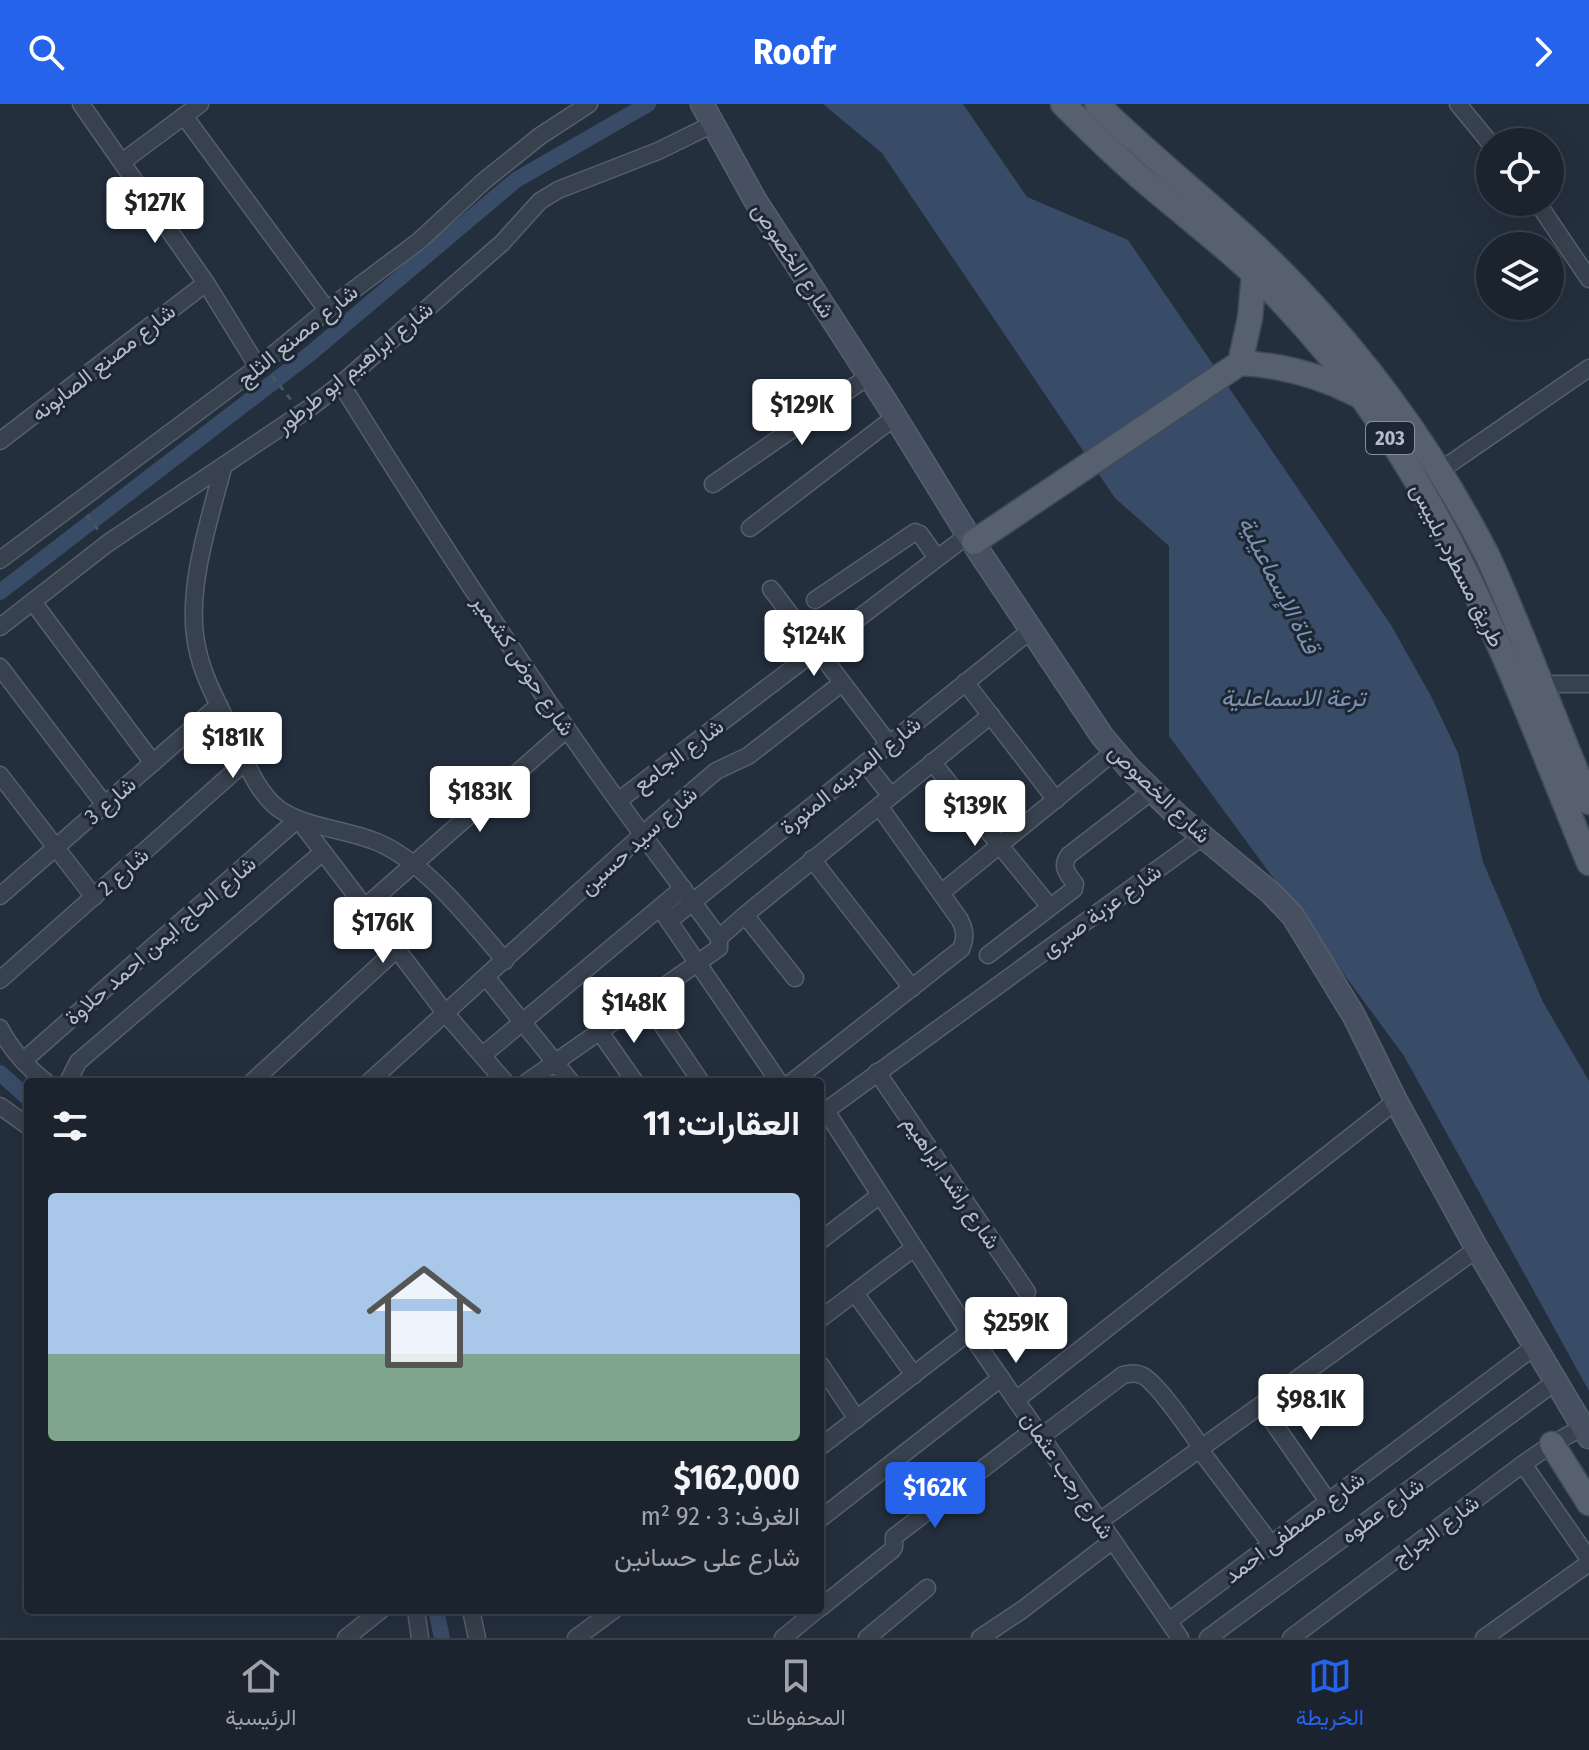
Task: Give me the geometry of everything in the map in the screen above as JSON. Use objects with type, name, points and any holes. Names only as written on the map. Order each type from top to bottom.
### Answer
[{"type":"main road","name":"شارع الخصوص","points":[[702,104],[755,200],[1081,706],[1130,769],[1152,791],[1271,893],[1293,916],[1354,1016],[1396,1101],[1477,1249],[1586,1432]]},
{"type":"main road","name":"طريق مسطرد, بلبيس","points":[[1063,104],[1144,181],[1254,274],[1322,346],[1362,397],[1415,480],[1489,619],[1589,863]]},
{"type":"main road","name":"طريق مسطرد, بلبيس","points":[[1097,104],[1252,242],[1299,289],[1373,377],[1438,472],[1488,557],[1589,802]]},
{"type":"main road","points":[[1238,364],[1250,318],[1254,274]]},
{"type":"main road","points":[[971,539],[1006,522],[1238,364],[1266,364],[1291,369],[1316,376],[1362,397]]},
{"type":"main road","points":[[1552,1444],[1589,1503]]},
{"type":"street","points":[[81,104],[264,370]]},
{"type":"street","points":[[122,162],[200,104]]},
{"type":"street","name":"شارع مصنع الثلج","points":[[0,560],[264,370],[327,310],[419,241],[484,181],[540,136],[589,104]]},
{"type":"street","points":[[1458,104],[1478,128]]},
{"type":"street","points":[[184,116],[327,310]]},
{"type":"street","name":"شارع ابراهيم ابو طرطور","points":[[0,627],[108,543],[223,468],[341,384],[502,243],[540,201],[558,190],[658,151],[713,124]]},
{"type":"street","points":[[1546,216],[1589,279]]},
{"type":"street","name":"شارع مصنع الصابونه","points":[[0,441],[206,283]]},
{"type":"street","points":[[1438,472],[1589,368]]},
{"type":"street","points":[[713,484],[869,376]]},
{"type":"street","name":"شارع حوض كشمير","points":[[341,384],[436,536],[567,729],[720,942]]},
{"type":"street","points":[[750,528],[895,417]]},
{"type":"street","points":[[223,468],[203,547],[194,623],[207,679],[265,795],[277,808],[298,819],[374,841],[395,851],[463,912],[505,961]]},
{"type":"street","points":[[815,600],[915,532],[920,534],[937,558]]},
{"type":"street","name":"شارع الجامع","points":[[618,801],[937,558],[971,539]]},
{"type":"street","points":[[771,589],[889,744]]},
{"type":"street","points":[[33,602],[153,763]]},
{"type":"street","name":"شارع المدينه المنورة","points":[[669,921],[688,895],[865,763],[1031,630]]},
{"type":"street","points":[[0,667],[105,805]]},
{"type":"street","points":[[965,682],[1056,800]]},
{"type":"street","name":"شارع سيد حسين","points":[[374,1078],[716,771],[748,756],[842,683]]},
{"type":"street","points":[[1541,684],[1589,684]]},
{"type":"street","name":"شارع 3","points":[[0,896],[219,705]]},
{"type":"street","points":[[533,1078],[698,963],[745,915],[991,715]]},
{"type":"street","points":[[365,907],[567,729]]},
{"type":"street","points":[[941,893],[1115,751]]},
{"type":"street","name":"شارع 2","points":[[0,980],[246,761]]},
{"type":"street","points":[[932,762],[1050,907]]},
{"type":"street","points":[[797,1078],[961,949],[965,936],[964,929],[865,763]]},
{"type":"street","points":[[0,775],[7,799],[55,848],[94,897]]},
{"type":"street","points":[[988,955],[1075,887],[1064,869],[1069,855],[1152,791]]},
{"type":"street","points":[[298,819],[446,1014],[502,1078]]},
{"type":"street","name":"شارع الحاج ايمن احمد حلاوة","points":[[23,1061],[298,819]]},
{"type":"street","name":"شارع عزبة صبرى","points":[[824,1112],[1202,837]]},
{"type":"street","points":[[70,1078],[78,1062],[323,852]]},
{"type":"street","points":[[812,859],[912,988]]},
{"type":"street","points":[[483,1055],[659,906],[688,895]]},
{"type":"street","points":[[659,906],[776,1078]]},
{"type":"street","points":[[745,915],[795,978]]},
{"type":"street","points":[[256,1078],[397,949]]},
{"type":"street","points":[[486,977],[568,1078]]},
{"type":"street","points":[[646,1001],[698,1078]]},
{"type":"street","points":[[0,1028],[15,1053],[42,1078]]},
{"type":"street","points":[[600,1032],[632,1078]]},
{"type":"street","name":"شارع راشد ابراهيم","points":[[877,1072],[1027,1292]]},
{"type":"street","points":[[1016,1400],[1396,1101]]},
{"type":"street","points":[[0,1106],[24,1123]]},
{"type":"street","name":"شارع رجب عثمان","points":[[824,1114],[969,1332],[1180,1638]]},
{"type":"street","points":[[824,1238],[880,1195]]},
{"type":"street","points":[[824,1316],[914,1248]]},
{"type":"street","points":[[1100,1521],[1477,1249]]},
{"type":"street","points":[[855,1293],[914,1375]]},
{"type":"street","points":[[824,1444],[969,1332]]},
{"type":"street","name":"شارع مصطفى احمد","points":[[1169,1621],[1534,1347]]},
{"type":"street","points":[[824,1370],[857,1419]]},
{"type":"street","points":[[824,1605],[892,1550],[894,1537],[1039,1432],[1123,1375],[1133,1373],[1144,1375],[1154,1385],[1271,1544]]},
{"type":"street","points":[[824,1516],[1001,1378]]},
{"type":"street","name":"شارع عطوه","points":[[1208,1638],[1555,1382]]},
{"type":"street","points":[[1261,1405],[1328,1501]]},
{"type":"street","name":"شارع الجراج","points":[[1291,1638],[1523,1464],[1552,1444],[1586,1432]]},
{"type":"street","points":[[1484,1638],[1589,1561],[1523,1464]]},
{"type":"street","points":[[985,1636],[1112,1541]]},
{"type":"street","points":[[867,1638],[927,1588]]},
{"type":"street","points":[[346,1638],[376,1614]]},
{"type":"street","points":[[417,1614],[420,1638]]},
{"type":"street","points":[[472,1614],[477,1638]]},
{"type":"street","points":[[576,1638],[609,1614]]},
{"type":"street","points":[[783,1638],[813,1614]]},
{"type":"path","points":[[264,370],[284,391]]},
{"type":"path","points":[[82,509],[102,534]]},
{"type":"water","name":"ترعة الاسماعلية","points":[[823,104],[963,104],[1027,197],[1128,240],[1391,625],[1432,698],[1458,753],[1483,862],[1543,1002],[1589,1081],[1589,1391],[1404,1056],[1169,736],[1169,546],[1115,498],[882,153]]},
{"type":"waterway","points":[[0,592],[311,353],[516,180],[648,104]]},
{"type":"waterway","points":[[0,1073],[24,1094]]},
{"type":"waterway","points":[[437,1614],[442,1638]]},
{"type":"water label","name":"قناة الإسماعيلية","points":[[1279,585]]}]
